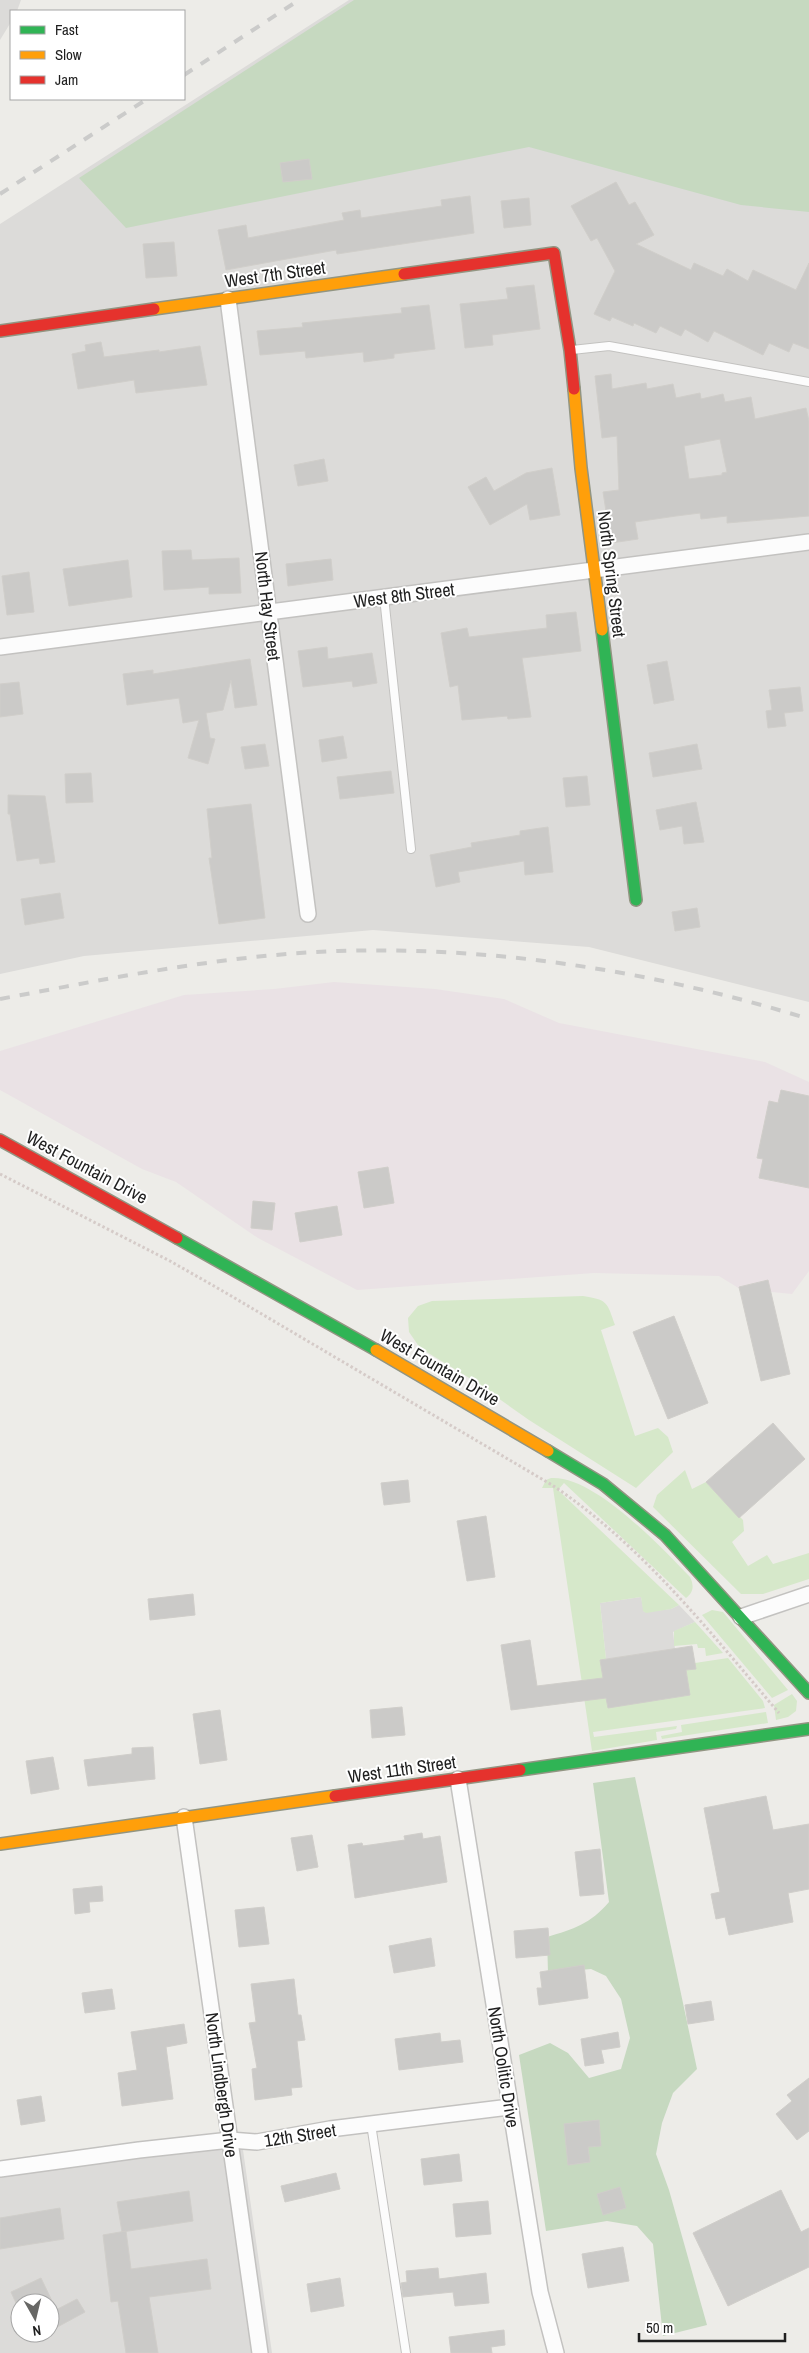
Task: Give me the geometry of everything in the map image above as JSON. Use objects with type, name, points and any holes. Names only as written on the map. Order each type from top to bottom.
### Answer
[{"type":"street","name":"West 7th Street","points":[[0,331],[554,253]]},
{"type":"street","name":"North Spring Street","points":[[554,253],[570,350],[594,571],[636,900]]},
{"type":"street","name":"North Hay Street","points":[[228,299],[308,914]]},
{"type":"street","name":"West 8th Street","points":[[0,647],[809,542]]},
{"type":"street","name":"West Fountain Drive","points":[[0,1140],[320,1317],[603,1484],[665,1535],[809,1694]]},
{"type":"street","points":[[740,1616],[809,1594]]},
{"type":"street","name":"West 11th Street","points":[[0,1844],[809,1729]]},
{"type":"street","name":"North Oolitic Drive","points":[[458,1779],[540,2292],[556,2353]]},
{"type":"street","name":"North Lindbergh Drive","points":[[184,1818],[260,2353]]},
{"type":"street","name":"12th Street","points":[[0,2169],[230,2140],[257,2142],[330,2129],[510,2107]]},
{"type":"lane","points":[[570,350],[609,346],[809,382]]},
{"type":"lane","points":[[384,597],[411,849]]},
{"type":"lane","points":[[371,2124],[406,2353]]},
{"type":"path","points":[[0,1174],[170,1261],[221,1290],[552,1485],[583,1506],[644,1560],[723,1645],[774,1707]]},
{"type":"shaded area","points":[[0,0],[21,0],[17,10],[10,10],[10,24],[0,40]]},
{"type":"shaded area","points":[[349,0],[809,0],[809,1002],[589,947],[373,930],[84,956],[0,974],[0,224]]},
{"type":"shaded area","points":[[334,982],[435,989],[504,999],[559,1023],[765,1062],[809,1082],[809,1271],[792,1294],[740,1289],[719,1276],[594,1273],[357,1290],[258,1238],[176,1182],[142,1169],[0,1090],[0,1051],[184,995],[274,989]]},
{"type":"shaded area","points":[[641,1597],[644,1612],[671,1609],[679,1605],[695,1622],[673,1632],[675,1649],[606,1659],[600,1603]]},
{"type":"shaded area","points":[[241,2136],[272,2353],[0,2353],[0,2171]]},
{"type":"green space","points":[[354,0],[809,0],[809,212],[741,205],[529,147],[126,228],[79,178]]},
{"type":"green space","points":[[583,1296],[602,1301],[610,1311],[615,1325],[601,1330],[635,1436],[658,1428],[668,1437],[673,1452],[636,1488],[529,1420],[471,1379],[420,1348],[409,1332],[408,1318],[418,1306],[432,1301]]},
{"type":"green space","points":[[685,1470],[692,1489],[706,1482],[743,1520],[744,1531],[732,1542],[748,1566],[767,1555],[773,1564],[809,1553],[809,1579],[763,1594],[741,1594],[653,1507],[657,1495]]},
{"type":"green space","points":[[551,1478],[568,1480],[587,1488],[606,1500],[626,1515],[662,1548],[690,1577],[692,1583],[692,1591],[686,1598],[564,1483],[558,1490],[679,1605],[671,1609],[646,1613],[643,1611],[641,1597],[600,1603],[606,1659],[601,1661],[608,1707],[689,1695],[686,1670],[695,1669],[695,1663],[728,1658],[763,1701],[765,1708],[593,1732],[594,1737],[677,1726],[676,1729],[656,1732],[657,1740],[592,1751],[553,1488],[542,1488],[546,1480]]},
{"type":"green space","points":[[712,1610],[723,1612],[788,1690],[772,1698],[702,1615]]},
{"type":"green space","points":[[695,1622],[723,1653],[706,1656],[705,1648],[698,1648],[697,1644],[674,1646],[674,1631]]},
{"type":"green space","points":[[792,1694],[797,1701],[796,1711],[788,1717],[776,1720],[774,1705]]},
{"type":"green space","points":[[766,1712],[768,1723],[662,1739],[661,1736],[682,1732],[681,1725]]},
{"type":"green space","points":[[635,1777],[697,2069],[673,2093],[662,2123],[656,2154],[669,2190],[707,2325],[663,2336],[653,2244],[637,2226],[607,2221],[546,2231],[519,2055],[550,2043],[568,2053],[589,2078],[621,2069],[630,2038],[621,1999],[606,1976],[591,1969],[548,1973],[547,1937],[581,1925],[595,1916],[609,1902],[593,1783]]},
{"type":"building","points":[[309,159],[312,179],[283,182],[280,163]]},
{"type":"building","points":[[616,182],[629,205],[635,202],[654,235],[636,244],[691,270],[694,263],[723,276],[727,269],[748,281],[753,270],[796,290],[809,263],[809,349],[793,343],[789,352],[769,343],[763,355],[714,331],[708,342],[685,329],[681,336],[660,326],[656,333],[634,323],[633,326],[612,317],[610,321],[594,314],[615,271],[597,238],[591,241],[571,206]]},
{"type":"building","points":[[470,196],[474,233],[337,254],[336,250],[226,270],[218,230],[246,225],[248,238],[344,220],[342,213],[360,210],[361,218],[442,206],[441,200]]},
{"type":"building","points":[[529,198],[531,225],[504,228],[501,201]]},
{"type":"building","points":[[174,242],[177,276],[146,278],[143,244]]},
{"type":"building","points":[[534,285],[540,329],[492,335],[493,345],[465,348],[460,304],[508,299],[506,288]]},
{"type":"building","points":[[429,305],[435,349],[394,354],[394,358],[364,362],[363,352],[306,358],[305,351],[260,355],[257,331],[303,327],[302,323],[402,313],[401,308]]},
{"type":"building","points":[[101,342],[104,357],[200,346],[207,385],[136,393],[134,380],[78,389],[72,354],[86,351],[85,345]]},
{"type":"building","points":[[611,374],[612,389],[646,383],[647,389],[673,384],[676,398],[700,393],[701,399],[723,394],[725,402],[751,397],[755,419],[806,408],[809,421],[809,516],[727,523],[727,516],[701,519],[700,513],[676,516],[635,522],[638,539],[611,543],[603,492],[619,490],[617,436],[602,438],[595,376]],"holes":[[[720,439],[727,472],[722,473],[722,475],[689,479],[684,446]]]},
{"type":"building","points":[[324,459],[328,481],[298,486],[294,465]]},
{"type":"building","points":[[552,468],[560,515],[530,520],[527,504],[490,525],[468,487],[486,477],[494,491],[526,473]]},
{"type":"building","points":[[191,550],[192,560],[239,558],[241,593],[209,594],[209,587],[164,590],[162,551]]},
{"type":"building","points":[[331,559],[333,580],[288,586],[286,564]]},
{"type":"building","points":[[128,560],[132,597],[69,606],[63,569]]},
{"type":"building","points":[[29,572],[34,612],[7,615],[2,576]]},
{"type":"building","points":[[576,612],[581,651],[522,658],[531,717],[508,719],[507,716],[462,720],[458,685],[450,687],[441,633],[467,628],[469,637],[547,628],[546,615]]},
{"type":"building","points":[[327,647],[328,659],[372,653],[377,683],[353,687],[352,681],[303,687],[298,651]]},
{"type":"building","points":[[250,659],[257,705],[235,708],[231,680],[223,710],[206,713],[210,738],[215,739],[208,764],[188,758],[199,720],[183,723],[179,698],[127,705],[123,674],[153,670],[153,674]]},
{"type":"building","points":[[667,661],[674,700],[654,704],[647,665]]},
{"type":"building","points":[[19,682],[23,714],[0,717],[0,684]]},
{"type":"building","points":[[800,687],[803,711],[784,713],[786,726],[768,728],[766,711],[772,710],[769,690]]},
{"type":"building","points":[[343,736],[347,758],[322,762],[319,740]]},
{"type":"building","points":[[265,744],[269,766],[245,769],[241,747]]},
{"type":"building","points":[[697,744],[702,769],[653,777],[649,753]]},
{"type":"building","points":[[391,771],[394,793],[340,799],[337,777]]},
{"type":"building","points":[[91,773],[93,802],[66,803],[65,774]]},
{"type":"building","points":[[587,776],[590,805],[566,807],[563,778]]},
{"type":"building","points":[[8,795],[45,796],[55,862],[40,864],[39,858],[17,861],[10,814],[8,814]]},
{"type":"building","points":[[696,802],[704,842],[684,844],[682,826],[660,830],[656,810]]},
{"type":"building","points":[[251,804],[265,918],[219,924],[209,858],[212,858],[207,809]]},
{"type":"building","points":[[548,827],[553,872],[525,875],[524,861],[458,872],[460,882],[436,887],[430,855],[472,847],[471,843],[520,835],[520,831]]},
{"type":"building","points":[[60,893],[64,918],[25,925],[21,899]]},
{"type":"building","points":[[697,908],[700,927],[675,931],[672,912]]},
{"type":"building","points":[[781,1090],[809,1096],[809,1188],[759,1178],[763,1159],[757,1158],[769,1101],[778,1103]]},
{"type":"building","points":[[388,1167],[394,1203],[364,1208],[358,1172]]},
{"type":"building","points":[[253,1201],[275,1203],[272,1230],[251,1228]]},
{"type":"building","points":[[337,1206],[342,1235],[300,1242],[295,1213]]},
{"type":"building","points":[[768,1280],[790,1374],[761,1381],[739,1287]]},
{"type":"building","points":[[674,1316],[708,1403],[668,1419],[633,1332]]},
{"type":"building","points":[[773,1423],[805,1459],[739,1518],[706,1482]]},
{"type":"building","points":[[408,1480],[410,1502],[384,1505],[381,1483]]},
{"type":"building","points":[[486,1516],[495,1577],[467,1581],[457,1521]]},
{"type":"building","points":[[193,1594],[195,1615],[150,1620],[148,1599]]},
{"type":"building","points":[[530,1640],[537,1686],[603,1678],[600,1660],[692,1646],[696,1669],[686,1670],[690,1695],[608,1708],[606,1698],[511,1710],[501,1645]]},
{"type":"building","points":[[402,1707],[405,1735],[372,1738],[370,1710]]},
{"type":"building","points":[[220,1710],[227,1760],[200,1764],[193,1714]]},
{"type":"building","points":[[153,1747],[155,1779],[88,1786],[84,1760],[132,1754],[132,1748]]},
{"type":"building","points":[[53,1757],[59,1789],[31,1794],[26,1761]]},
{"type":"building","points":[[766,1796],[773,1830],[809,1824],[809,1889],[788,1893],[793,1922],[729,1935],[725,1917],[716,1919],[711,1894],[720,1892],[704,1808]]},
{"type":"building","points":[[422,1833],[423,1839],[440,1836],[447,1882],[355,1898],[348,1845],[362,1843],[363,1846],[405,1840],[404,1836]]},
{"type":"building","points":[[312,1835],[318,1867],[297,1871],[291,1838]]},
{"type":"building","points":[[600,1849],[604,1894],[580,1896],[575,1852]]},
{"type":"building","points":[[102,1886],[103,1901],[89,1902],[90,1912],[75,1914],[73,1889]]},
{"type":"building","points":[[264,1907],[269,1944],[239,1947],[235,1910]]},
{"type":"building","points":[[548,1928],[550,1955],[516,1958],[514,1931]]},
{"type":"building","points":[[431,1938],[435,1966],[394,1973],[389,1946]]},
{"type":"building","points":[[584,1965],[588,1998],[539,2005],[537,1988],[542,1988],[540,1972]]},
{"type":"building","points":[[294,1979],[298,2015],[301,2015],[305,2040],[297,2041],[302,2087],[291,2088],[292,2095],[255,2100],[252,2069],[257,2068],[249,2023],[256,2022],[251,1984]]},
{"type":"building","points":[[112,1989],[115,2009],[85,2013],[82,1993]]},
{"type":"building","points":[[711,2001],[714,2020],[688,2024],[685,2005]]},
{"type":"building","points":[[184,2024],[187,2043],[166,2047],[173,2099],[122,2106],[118,2073],[137,2070],[131,2032]]},
{"type":"building","points":[[618,2032],[620,2047],[601,2050],[604,2063],[585,2066],[581,2039]]},
{"type":"building","points":[[440,2033],[441,2042],[460,2040],[463,2062],[399,2070],[395,2039]]},
{"type":"building","points":[[809,2078],[809,2131],[797,2140],[776,2114],[792,2101],[787,2095]]},
{"type":"building","points":[[41,2096],[45,2121],[21,2125],[17,2100]]},
{"type":"building","points":[[599,2120],[601,2146],[588,2147],[590,2162],[568,2165],[564,2124]]},
{"type":"building","points":[[459,2154],[462,2181],[424,2185],[421,2159]]},
{"type":"building","points":[[336,2173],[340,2189],[285,2202],[281,2186]]},
{"type":"building","points":[[620,2187],[626,2208],[603,2215],[597,2194]]},
{"type":"building","points":[[781,2190],[801,2232],[809,2228],[809,2267],[728,2306],[693,2233]]},
{"type":"building","points":[[189,2191],[193,2221],[122,2232],[117,2202]]},
{"type":"building","points":[[488,2201],[491,2234],[456,2237],[453,2204]]},
{"type":"building","points":[[60,2208],[64,2239],[0,2249],[0,2218]]},
{"type":"building","points":[[126,2231],[131,2269],[207,2259],[211,2289],[149,2297],[158,2353],[126,2353],[118,2301],[111,2302],[103,2235]]},
{"type":"building","points":[[623,2247],[629,2281],[588,2288],[582,2254]]},
{"type":"building","points":[[438,2268],[439,2279],[486,2273],[489,2303],[455,2306],[453,2292],[403,2297],[401,2283],[407,2282],[406,2271]]},
{"type":"building","points":[[41,2278],[48,2293],[11,2293]]},
{"type":"building","points":[[340,2278],[344,2306],[311,2312],[307,2284]]},
{"type":"building","points":[[77,2299],[85,2312],[60,2326],[60,2308]]},
{"type":"building","points":[[504,2330],[505,2345],[491,2347],[492,2353],[451,2353],[449,2337]]},
{"type":"railway","points":[[185,74],[299,0]]},
{"type":"railway","points":[[0,194],[145,100]]},
{"type":"railway","points":[[0,999],[210,962],[295,953],[398,951],[458,953],[576,966],[694,988],[752,1002],[809,1019]]},
{"type":"traffic: fast","points":[[602,630],[636,900]]},
{"type":"traffic: fast","points":[[177,1238],[376,1350]]},
{"type":"traffic: fast","points":[[548,1451],[603,1484],[665,1535],[809,1693]]},
{"type":"traffic: fast","points":[[520,1770],[809,1729]]},
{"type":"traffic: slow","points":[[154,309],[404,274]]},
{"type":"traffic: slow","points":[[574,389],[581,468],[602,630]]},
{"type":"traffic: slow","points":[[376,1350],[548,1451]]},
{"type":"traffic: slow","points":[[0,1844],[335,1796]]},
{"type":"traffic: jam","points":[[404,274],[554,253],[570,350],[574,389]]},
{"type":"traffic: jam","points":[[0,331],[154,309]]},
{"type":"traffic: jam","points":[[0,1140],[177,1238]]},
{"type":"traffic: jam","points":[[335,1796],[520,1770]]}]
